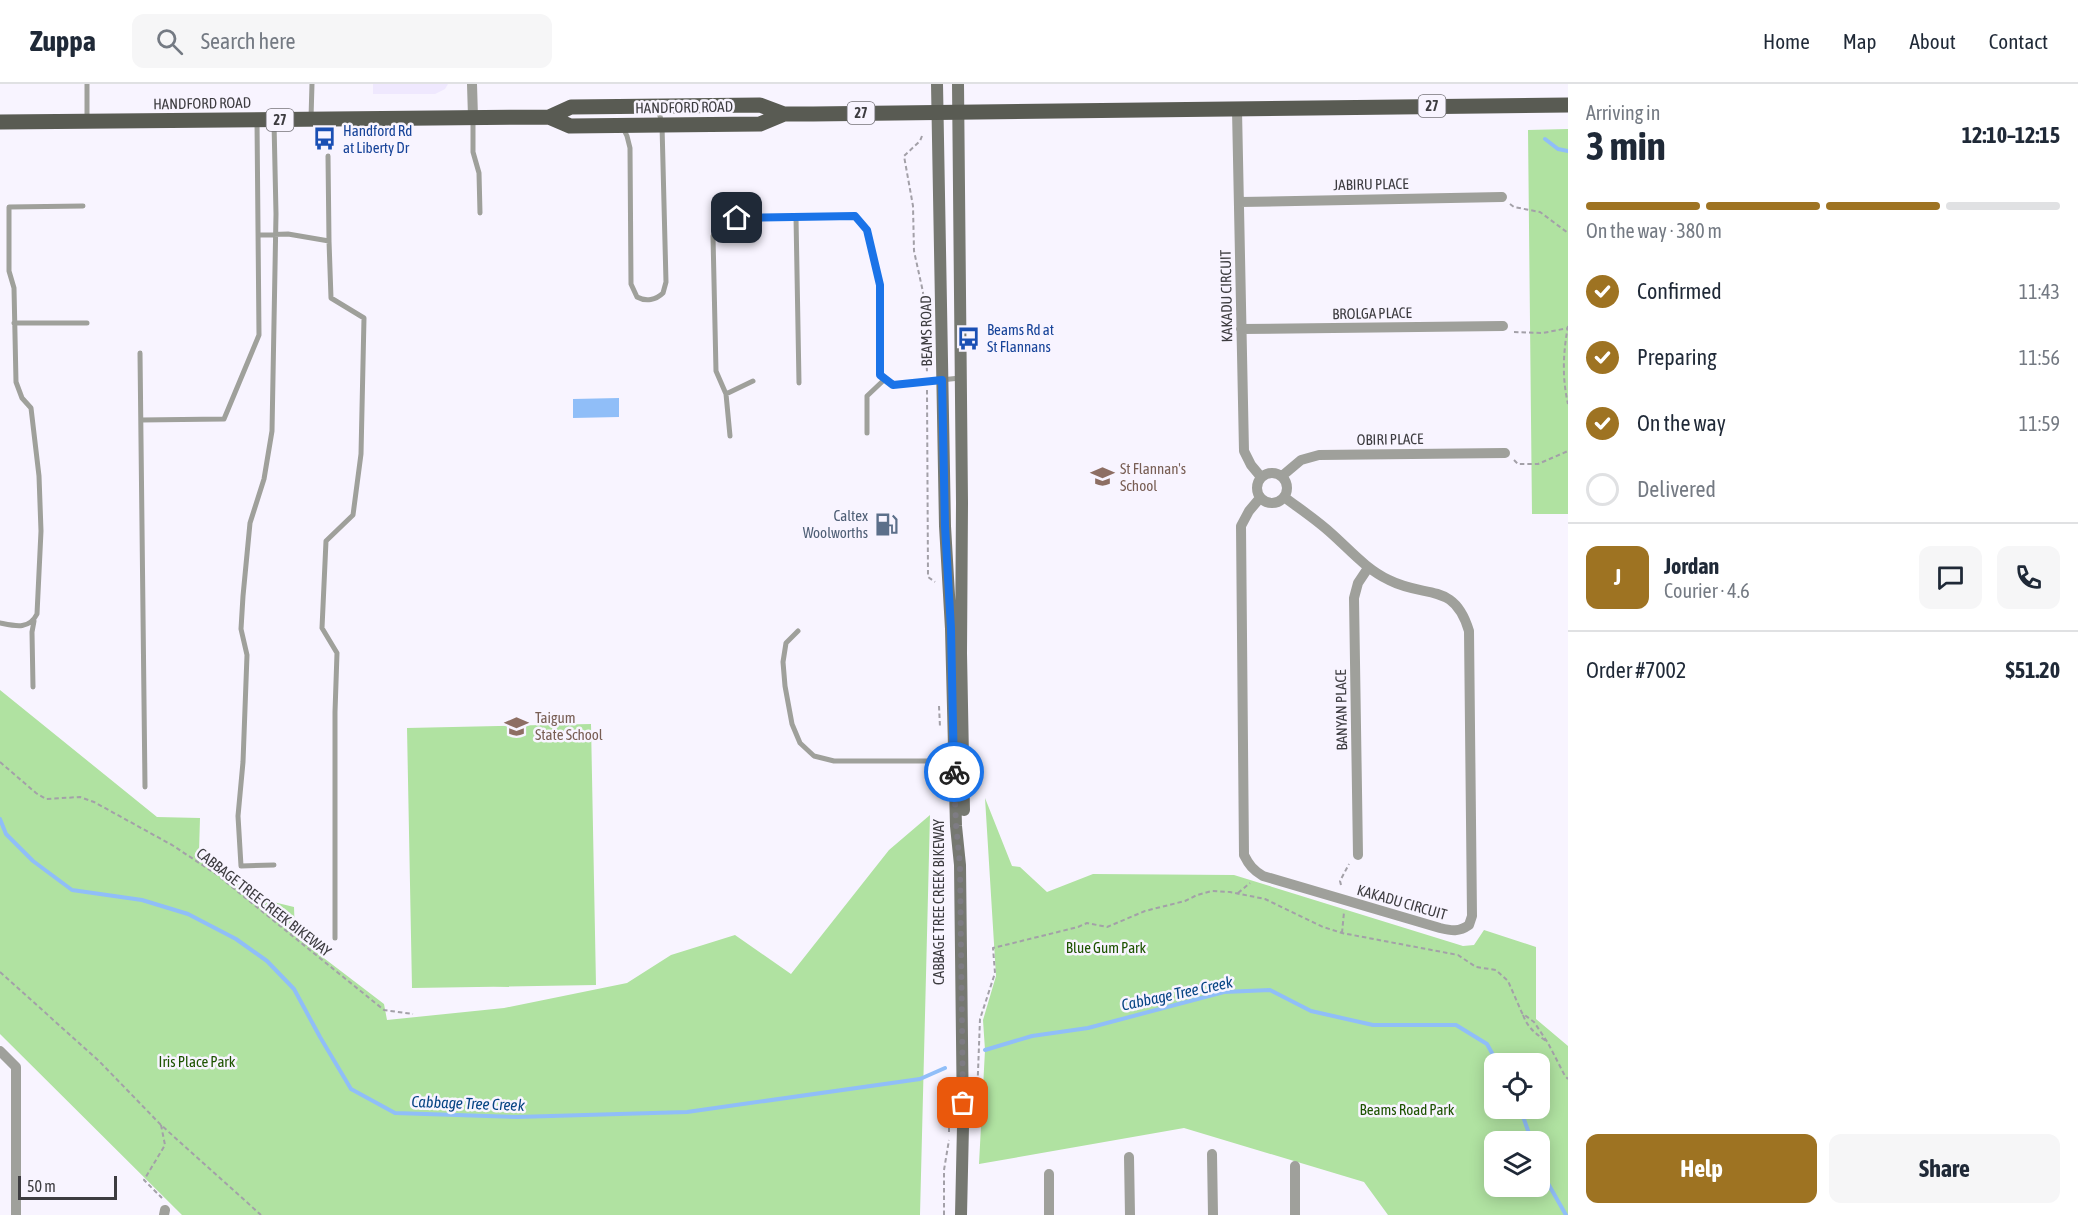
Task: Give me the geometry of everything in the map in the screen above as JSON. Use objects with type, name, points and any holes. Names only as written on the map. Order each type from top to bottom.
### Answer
[{"type":"main road","name":"BEAMS ROAD","points":[[938,84],[945,526],[951,640],[956,825],[960,865],[963,1126],[961,1215]]},
{"type":"main road","name":"BEAMS ROAD","points":[[958,84],[964,826],[960,865]]},
{"type":"main road","name":"HANDFORD ROAD","points":[[549,117],[571,107],[760,105],[784,114],[1568,105]]},
{"type":"main road","name":"HANDFORD ROAD","points":[[0,122],[549,117],[570,126],[760,124],[784,114]]},
{"type":"street","points":[[472,84],[473,117]]},
{"type":"street","name":"KAKADU CIRCUIT","points":[[1237,110],[1244,451],[1251,465],[1261,477]]},
{"type":"street","name":"JABIRU PLACE","points":[[1240,202],[1502,197]]},
{"type":"street","name":"BROLGA PLACE","points":[[1241,329],[1503,326]]},
{"type":"street","name":"OBIRI PLACE","points":[[1282,476],[1301,460],[1319,455],[1504,453]]},
{"type":"street","points":[[1274,472],[1282,476],[1287,484],[1284,497],[1272,504],[1263,501],[1256,489],[1261,477],[1274,472]]},
{"type":"street","name":"KAKADU CIRCUIT","points":[[1263,876],[1452,931],[1461,931],[1469,925],[1472,916],[1469,631],[1465,617],[1456,604],[1445,596],[1392,582],[1368,568],[1330,532],[1284,497]]},
{"type":"street","points":[[1260,498],[1241,525],[1241,584],[1244,855],[1253,870],[1263,876]]},
{"type":"street","name":"BANYAN PLACE","points":[[1358,855],[1354,598],[1358,583],[1368,568]]},
{"type":"street","points":[[0,1051],[16,1066],[16,1215]]},
{"type":"street","points":[[1212,1154],[1213,1215]]},
{"type":"street","points":[[1129,1157],[1130,1215]]},
{"type":"street","points":[[1295,1166],[1295,1215]]},
{"type":"street","points":[[1049,1174],[1049,1215]]},
{"type":"lane","points":[[87,84],[87,122]]},
{"type":"lane","points":[[311,119],[312,84]]},
{"type":"lane","points":[[621,125],[630,148],[631,284],[637,297],[647,300],[659,297],[663,293],[666,282],[662,125],[657,106]]},
{"type":"lane","points":[[473,117],[473,152],[479,173],[480,213]]},
{"type":"lane","points":[[141,420],[224,419],[259,335],[257,120]]},
{"type":"lane","points":[[274,120],[272,431],[264,479],[250,523],[243,596],[242,629],[247,655],[243,762],[238,816],[241,866],[274,865]]},
{"type":"lane","points":[[328,156],[330,298],[364,318],[361,454],[353,515],[326,541],[322,628],[337,653],[335,938]]},
{"type":"lane","points":[[33,687],[32,632],[38,607],[41,531],[39,476],[31,408],[22,398],[16,381],[14,288],[9,271],[9,207],[83,206]]},
{"type":"lane","points":[[730,436],[726,393],[716,371],[713,236],[721,223],[737,218],[855,216],[867,230],[880,285],[880,375],[893,385],[960,378]]},
{"type":"lane","points":[[796,217],[799,383]]},
{"type":"lane","points":[[259,235],[275,234],[329,241]]},
{"type":"lane","points":[[0,271],[9,271]]},
{"type":"lane","points":[[14,323],[87,323]]},
{"type":"lane","points":[[140,353],[145,787]]},
{"type":"lane","points":[[867,434],[867,396],[885,379]]},
{"type":"lane","points":[[726,393],[753,381]]},
{"type":"lane","points":[[0,623],[18,627],[27,626],[34,621]]},
{"type":"lane","points":[[798,631],[786,643],[783,662],[785,686],[792,724],[800,743],[814,756],[834,761],[954,761]]},
{"type":"path","points":[[922,136],[920,141],[904,156],[913,206],[914,251],[923,292],[927,382],[928,577],[939,585]]},
{"type":"path","points":[[1502,197],[1514,207],[1540,212],[1568,233]]},
{"type":"path","points":[[1503,326],[1513,332],[1543,333],[1568,327],[1563,357],[1564,384],[1568,404]]},
{"type":"path","points":[[1504,453],[1518,464],[1538,464],[1568,451]]},
{"type":"path","points":[[939,699],[940,731]]},
{"type":"path","name":"CABBAGE TREE CREEK BIKEWAY","points":[[0,762],[46,799],[80,797],[94,802],[172,845],[216,874],[384,1010],[413,1014]]},
{"type":"path","points":[[1340,881],[1346,868]]},
{"type":"path","points":[[1238,893],[1263,876]]},
{"type":"path","points":[[976,1107],[980,1019],[994,973],[993,948],[1087,923],[1107,927],[1145,911],[1185,901],[1212,891],[1266,898],[1323,927],[1342,933],[1458,955],[1476,967],[1496,970],[1508,981],[1526,1024],[1548,1043]]},
{"type":"path","points":[[1342,933],[1345,901]]},
{"type":"path","points":[[0,972],[99,1061],[161,1125],[261,1215]]},
{"type":"path","points":[[1522,1013],[1534,1022],[1548,1043],[1564,1076],[1568,1079]]},
{"type":"path","points":[[944,1215],[944,1170],[948,1149],[949,1113]]},
{"type":"path","points":[[161,1125],[165,1145],[144,1180],[168,1203],[164,1212]]},
{"type":"shaded area","points":[[373,84],[448,84],[445,89],[435,94],[373,94]]},
{"type":"green space","points":[[1568,129],[1568,514],[1532,514],[1528,130]]},
{"type":"green space","name":"Iris Place Park","points":[[0,690],[157,817],[200,818],[199,852],[253,897],[294,907],[295,936],[384,1004],[387,1020],[504,1008],[627,983],[671,955],[735,935],[791,974],[889,850],[930,815],[920,1215],[182,1215],[0,1034]]},
{"type":"green space","points":[[591,724],[596,985],[412,988],[407,728]]},
{"type":"green space","points":[[985,798],[1012,866],[1020,867],[1047,892],[1093,874],[1234,875],[1463,946],[1474,945],[1484,930],[1536,947],[1536,1019],[1568,1046],[1568,1215],[1388,1215],[1364,1182],[1184,1128],[979,1164],[985,1050],[983,1020],[996,976]]},
{"type":"water","points":[[619,398],[619,417],[573,418],[573,399]]},
{"type":"waterway","points":[[1545,139],[1558,149],[1568,151]]},
{"type":"waterway","name":"Cabbage Tree Creek","points":[[0,819],[6,834],[33,861],[72,890],[142,900],[188,914],[236,939],[267,961],[294,989],[351,1089],[395,1113],[517,1117],[687,1112],[920,1079],[945,1068]]},
{"type":"waterway","name":"Cabbage Tree Creek","points":[[985,1050],[1032,1036],[1088,1028],[1224,992],[1270,990],[1311,1011],[1373,1025],[1456,1025],[1487,1044],[1492,1053]]},
{"type":"waterway","name":"Cabbage Tree Creek","points":[[1524,1119],[1528,1131]]},
{"type":"waterway","name":"Cabbage Tree Creek","points":[[1550,1187],[1566,1215]]},
{"type":"way so far","points":[[954,772],[960,865],[963,1103]]},
{"type":"place","name":"Handford Rd at Liberty Dr","points":[[325,139]]},
{"type":"place","name":"Beams Rd at St Flannans","points":[[969,338]]},
{"type":"place","name":"St Flannan's School","points":[[1102,477]]},
{"type":"place","name":"Caltex Woolworths","points":[[886,524]]},
{"type":"place","name":"Taigum State School","points":[[517,726]]},
{"type":"route","points":[[737,218],[855,216],[867,230],[880,285],[880,375],[893,385],[942,380],[954,772]]},
{"type":"park label","name":"Blue Gum Park","points":[[1106,947]]},
{"type":"park label","name":"Beams Road Park","points":[[1407,1109]]}]
